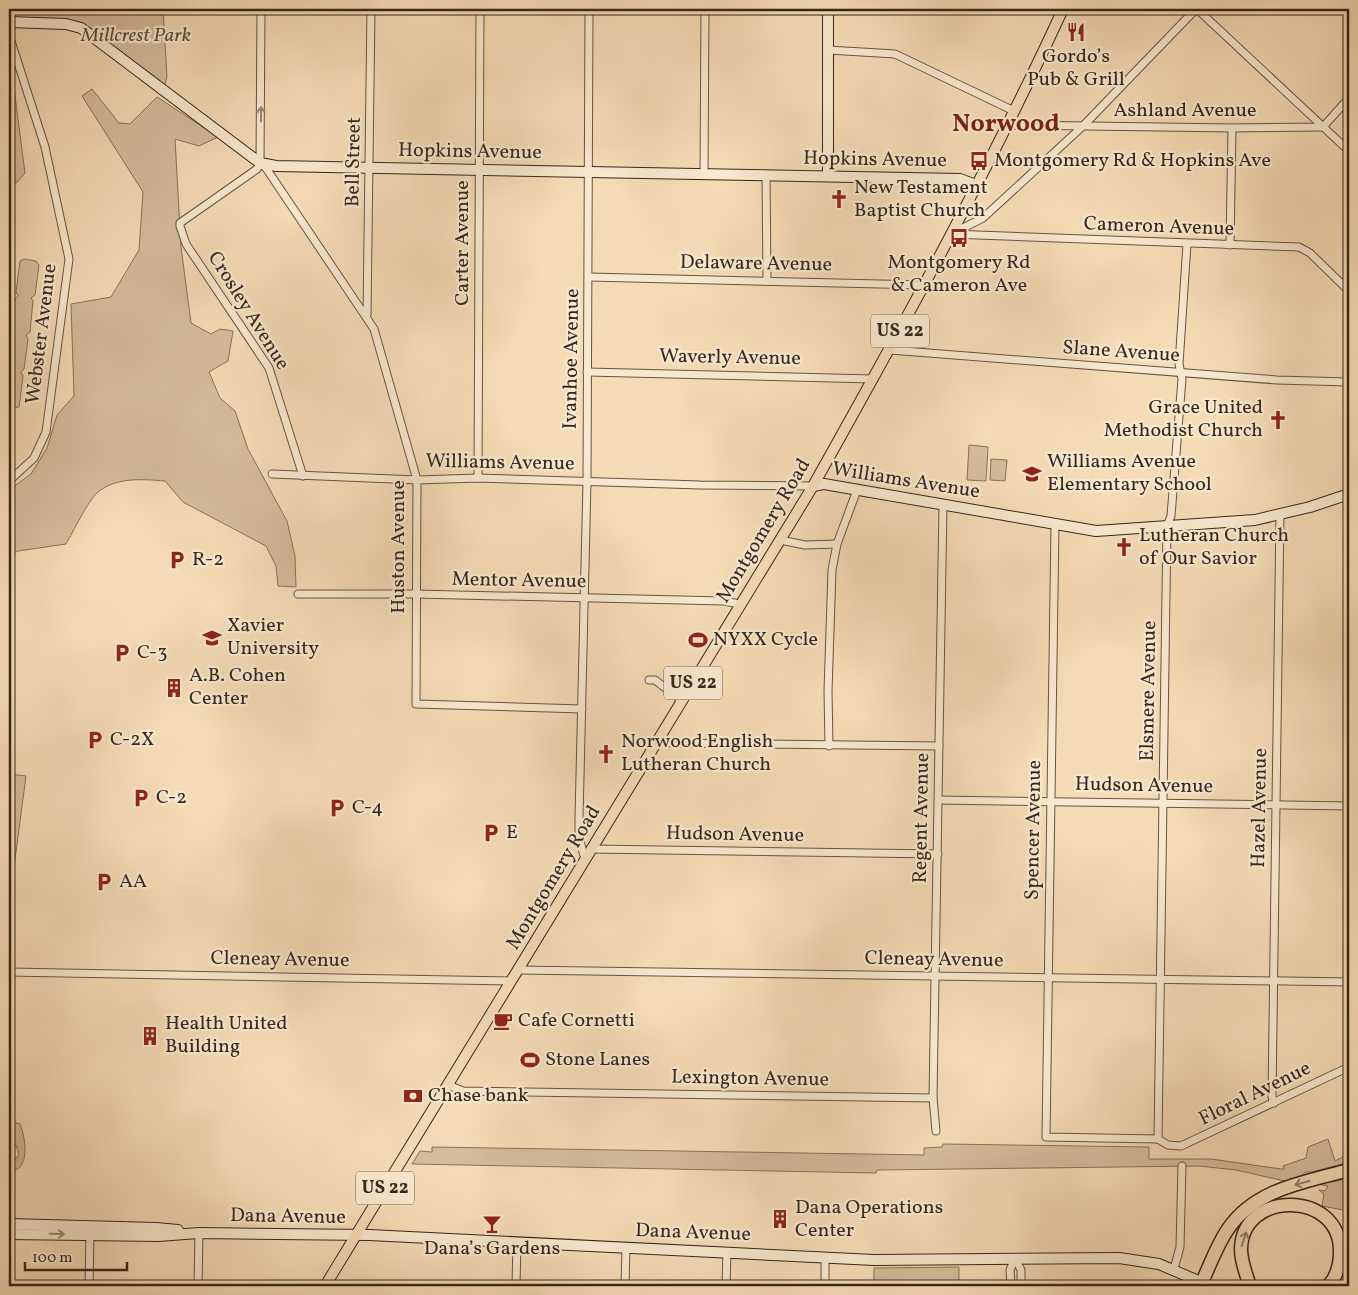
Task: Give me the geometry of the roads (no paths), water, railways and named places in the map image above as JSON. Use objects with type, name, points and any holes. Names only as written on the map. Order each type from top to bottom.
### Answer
[{"type":"highway","points":[[1204,1285],[1226,1231],[1249,1206],[1281,1189],[1349,1170]]},
{"type":"highway","points":[[1250,1286],[1241,1258],[1241,1247],[1246,1232],[1254,1219],[1266,1210],[1294,1204],[1317,1212],[1332,1226],[1337,1234],[1340,1243],[1340,1262],[1328,1286]]},
{"type":"main road","name":"Montgomery Road","points":[[325,1286],[659,739],[739,604],[813,486],[890,350],[1008,126],[1063,9]]},
{"type":"street","points":[[260,163],[261,9]]},
{"type":"street","name":"Bell Street","points":[[367,316],[371,168],[371,9]]},
{"type":"street","name":"Carter Avenue","points":[[478,478],[480,9]]},
{"type":"street","name":"Ivanhoe Avenue","points":[[584,859],[579,838],[588,372],[588,9]]},
{"type":"street","points":[[704,174],[705,9]]},
{"type":"street","points":[[828,9],[828,176]]},
{"type":"street","points":[[950,234],[983,218],[1083,126],[1197,9],[1349,151]]},
{"type":"street","name":"Hopkins Avenue","points":[[9,22],[66,24],[81,28],[260,163],[276,166],[589,173],[960,178],[976,185]]},
{"type":"street","name":"Webster Avenue","points":[[9,35],[44,147],[69,259],[46,432],[34,458],[9,480]]},
{"type":"street","points":[[828,50],[895,54],[1014,112]]},
{"type":"street","points":[[1323,127],[1349,98]]},
{"type":"street","name":"Ashland Avenue","points":[[1008,126],[1323,127]]},
{"type":"street","points":[[1230,245],[1232,128]]},
{"type":"street","name":"Crosley Avenue","points":[[260,163],[256,169],[180,223],[186,244],[269,368],[303,476]]},
{"type":"street","name":"Huston Avenue","points":[[260,163],[266,168],[374,329],[417,480],[416,704],[582,709]]},
{"type":"street","points":[[766,175],[767,280]]},
{"type":"street","name":"Cameron Avenue","points":[[950,234],[1305,249],[1349,291]]},
{"type":"street","name":"Elsmere Avenue","points":[[1158,1140],[1165,803],[1167,526],[1171,516],[1182,379],[1180,372],[1187,244]]},
{"type":"street","name":"Delaware Avenue","points":[[589,277],[923,285]]},
{"type":"street","name":"Slane Avenue","points":[[890,350],[1277,380],[1349,382]]},
{"type":"street","name":"Waverly Avenue","points":[[588,372],[779,375],[872,379]]},
{"type":"street","name":"Williams Avenue","points":[[272,474],[417,480],[478,478],[813,486],[824,484],[1096,531],[1255,520],[1310,507],[1349,494]]},
{"type":"street","points":[[830,746],[828,691],[832,570],[837,544],[857,490]]},
{"type":"street","name":"Regent Avenue","points":[[936,1131],[933,1098],[944,505]]},
{"type":"street","name":"Hazel Avenue","points":[[1274,1103],[1272,1096],[1280,514]]},
{"type":"street","name":"Spencer Avenue","points":[[1055,524],[1046,1136],[1158,1140]]},
{"type":"street","points":[[780,540],[805,545],[837,544]]},
{"type":"street","name":"Mentor Avenue","points":[[298,594],[416,594],[724,601],[739,604]]},
{"type":"street","points":[[649,680],[655,680],[682,701]]},
{"type":"street","points":[[659,739],[671,743],[939,746]]},
{"type":"street","name":"Hudson Avenue","points":[[939,800],[1349,806]]},
{"type":"street","name":"Hudson Avenue","points":[[591,849],[938,854]]},
{"type":"street","name":"Cleneay Avenue","points":[[518,970],[1349,982]]},
{"type":"street","name":"Cleneay Avenue","points":[[9,972],[510,982]]},
{"type":"street","name":"Floral Avenue","points":[[1158,1140],[1174,1146],[1191,1143],[1349,1067]]},
{"type":"street","name":"Lexington Avenue","points":[[448,1085],[463,1092],[933,1098]]},
{"type":"street","points":[[1174,1269],[1180,1246],[1182,1166]]},
{"type":"street","name":"Dana Avenue","points":[[9,1224],[90,1231]]},
{"type":"street","name":"Dana Avenue","points":[[9,1234],[156,1228],[199,1233],[356,1235],[874,1260],[1119,1258],[1149,1262],[1174,1269],[1204,1285]]},
{"type":"street","points":[[89,1286],[90,1231]]},
{"type":"street","points":[[198,1286],[199,1233]]},
{"type":"street","points":[[516,1286],[517,1242]]},
{"type":"street","points":[[625,1286],[626,1248]]},
{"type":"street","points":[[726,1252],[726,1286]]},
{"type":"street","points":[[825,1257],[825,1286]]},
{"type":"street","points":[[1011,1286],[1010,1270],[1015,1258]]},
{"type":"street","points":[[1015,1258],[1021,1270],[1021,1286]]},
{"type":"place","name":"Gordo’s Pub & Grill","points":[[1076,32]]},
{"type":"place","name":"Montgomery Rd & Hopkins Ave","points":[[979,161]]},
{"type":"place","name":"New Testament Baptist Church","points":[[839,199]]},
{"type":"place","name":"Montgomery Rd & Cameron Ave","points":[[959,238]]},
{"type":"place","name":"Grace United Methodist Church","points":[[1278,420]]},
{"type":"place","name":"Williams Avenue Elementary School","points":[[1032,474]]},
{"type":"place","name":"Lutheran Church of Our Savior","points":[[1124,547]]},
{"type":"place","name":"R-2","points":[[177,560]]},
{"type":"place","name":"Xavier University","points":[[212,638]]},
{"type":"place","name":"NYXX Cycle","points":[[698,640]]},
{"type":"place","name":"C-3","points":[[122,653]]},
{"type":"place","name":"A.B. Cohen Center","points":[[174,688]]},
{"type":"place","name":"C-2X","points":[[95,740]]},
{"type":"place","name":"Norwood English Lutheran Church","points":[[606,754]]},
{"type":"place","name":"C-2","points":[[141,798]]},
{"type":"place","name":"C-4","points":[[337,808]]},
{"type":"place","name":"E","points":[[491,833]]},
{"type":"place","name":"AA","points":[[104,882]]},
{"type":"place","name":"Cafe Cornetti","points":[[503,1021]]},
{"type":"place","name":"Health United Building","points":[[150,1036]]},
{"type":"place","name":"Stone Lanes","points":[[530,1060]]},
{"type":"place","name":"Chase bank","points":[[413,1096]]},
{"type":"place","name":"Dana Operations Center","points":[[780,1219]]},
{"type":"place","name":"Dana’s Gardens","points":[[492,1224]]},
{"type":"district","name":"Norwood","points":[[1006,124]]},
{"type":"park label","name":"Millcrest Park","points":[[136,36]]}]
